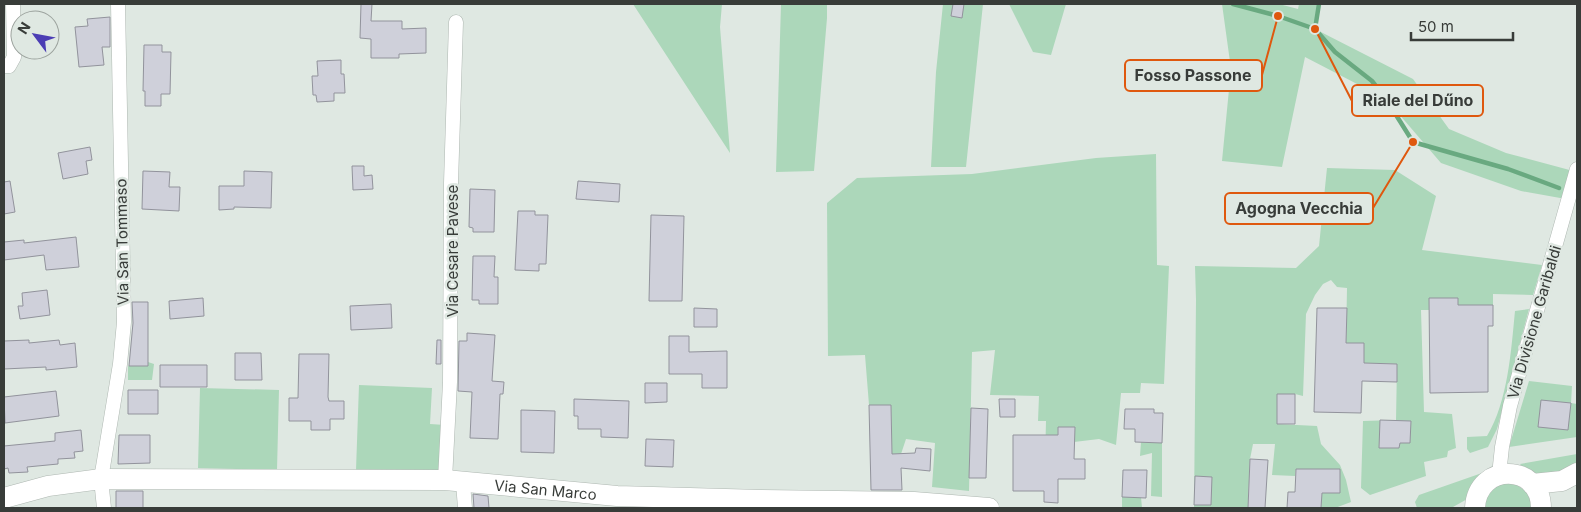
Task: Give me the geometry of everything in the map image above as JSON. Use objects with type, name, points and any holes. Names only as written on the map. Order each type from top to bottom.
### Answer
[{"type":"street","points":[[4,66],[9,66],[14,57],[13,4]]},
{"type":"street","name":"Via San Tommaso","points":[[104,508],[101,478],[120,364],[124,322],[118,4]]},
{"type":"street","name":"Via Cesare Pavese","points":[[456,22],[451,183],[452,300],[450,382],[454,481],[465,508]]},
{"type":"street","name":"Via Divisione Garibaldi","points":[[1499,475],[1510,406],[1577,170]]},
{"type":"street","points":[[1472,504],[1485,483],[1499,475],[1516,475],[1532,484],[1538,492],[1541,508]]},
{"type":"street","points":[[1532,484],[1570,477]]},
{"type":"street","points":[[1541,508],[1547,497],[1570,477]]},
{"type":"street","name":"Via San Marco","points":[[4,498],[48,486],[101,478],[454,481],[617,496],[914,502],[988,508]]},
{"type":"green space","points":[[633,4],[722,4],[720,27],[730,153]]},
{"type":"green space","points":[[781,4],[827,4],[814,171],[776,172]]},
{"type":"green space","points":[[943,4],[983,4],[966,167],[931,167],[936,72]]},
{"type":"green space","points":[[1009,4],[1066,4],[1051,55],[1033,52]]},
{"type":"green space","points":[[1222,4],[1279,4],[1298,9],[1299,4],[1319,4],[1315,29],[1413,79],[1449,129],[1506,153],[1577,172],[1577,201],[1521,191],[1441,163],[1386,99],[1305,57],[1282,167],[1222,161],[1231,69]]},
{"type":"green space","points":[[1156,154],[1157,265],[1169,266],[1164,384],[1141,383],[1140,393],[1121,393],[1116,445],[1099,439],[1074,442],[1075,427],[1058,427],[1057,461],[1045,461],[1046,421],[1038,421],[1039,396],[990,395],[995,350],[972,352],[969,491],[932,487],[935,443],[906,439],[901,454],[892,454],[891,405],[869,405],[865,355],[828,356],[827,203],[857,178],[972,174],[1096,158]]},
{"type":"green space","points":[[1327,168],[1395,170],[1436,196],[1422,250],[1542,265],[1533,295],[1493,294],[1493,305],[1458,305],[1458,298],[1429,298],[1429,310],[1421,310],[1424,412],[1452,414],[1456,448],[1448,451],[1447,457],[1424,462],[1426,476],[1370,495],[1361,488],[1363,421],[1396,420],[1397,364],[1364,363],[1364,343],[1346,343],[1347,288],[1337,287],[1331,280],[1323,284],[1315,295],[1306,314],[1303,396],[1277,394],[1277,424],[1317,426],[1321,444],[1340,465],[1351,502],[1335,508],[1321,507],[1322,469],[1296,469],[1295,476],[1272,475],[1275,444],[1253,444],[1250,459],[1248,508],[1194,508],[1195,266],[1296,268],[1319,246]]},
{"type":"green space","points":[[1529,309],[1497,429],[1488,447],[1470,453],[1467,449],[1467,437],[1487,436],[1500,407],[1507,375],[1515,311]]},
{"type":"green space","points":[[148,362],[154,364],[152,380],[128,380],[128,366],[147,366]]},
{"type":"green space","points":[[1529,381],[1572,386],[1571,403],[1577,404],[1577,437],[1509,447]]},
{"type":"green space","points":[[359,385],[432,388],[430,424],[445,425],[443,473],[356,470]]},
{"type":"green space","points":[[200,388],[279,390],[277,470],[198,468]]},
{"type":"green space","points":[[1141,442],[1162,443],[1162,497],[1151,496],[1152,453],[1140,456]]},
{"type":"green space","points":[[1577,454],[1577,466],[1554,477],[1528,474],[1520,464]]},
{"type":"green space","points":[[1482,473],[1469,498],[1453,507],[1417,508],[1415,502],[1419,495]]},
{"type":"green space","points":[[1511,481],[1530,494],[1532,508],[1484,508],[1491,488]]},
{"type":"green space","points":[[1122,497],[1141,497],[1142,508],[1122,508]]},
{"type":"building","points":[[361,4],[372,4],[371,21],[402,21],[402,29],[426,28],[426,53],[399,54],[399,58],[371,58],[371,39],[360,38]]},
{"type":"building","points":[[953,4],[964,4],[962,18],[951,16]]},
{"type":"building","points":[[110,17],[110,47],[102,47],[104,65],[79,67],[75,27],[88,26],[87,19]]},
{"type":"building","points":[[144,45],[162,45],[162,52],[171,52],[170,94],[161,94],[161,106],[145,106],[145,91],[143,91]]},
{"type":"building","points":[[341,60],[341,74],[344,74],[345,93],[334,93],[334,101],[317,102],[316,95],[313,95],[312,76],[318,76],[317,61]]},
{"type":"building","points":[[90,147],[92,160],[86,161],[88,174],[63,179],[58,153]]},
{"type":"building","points":[[352,166],[364,166],[364,176],[372,175],[373,189],[353,190]]},
{"type":"building","points":[[143,171],[170,172],[169,187],[180,187],[179,211],[142,209]]},
{"type":"building","points":[[244,171],[272,172],[271,208],[234,207],[234,209],[219,210],[219,186],[244,186]]},
{"type":"building","points":[[10,181],[15,212],[4,214],[4,182]]},
{"type":"building","points":[[578,181],[620,184],[619,202],[576,199]]},
{"type":"building","points":[[470,189],[495,190],[494,232],[473,232],[473,228],[469,227]]},
{"type":"building","points":[[518,211],[535,211],[535,215],[548,215],[546,264],[539,264],[539,271],[515,270]]},
{"type":"building","points":[[651,215],[684,216],[682,301],[649,301]]},
{"type":"building","points":[[76,237],[79,267],[46,270],[44,255],[4,260],[4,242],[24,240],[24,243]]},
{"type":"building","points":[[473,256],[495,256],[494,277],[498,277],[498,304],[479,304],[479,300],[472,300]]},
{"type":"building","points":[[47,290],[50,315],[20,319],[18,306],[23,306],[22,293]]},
{"type":"building","points":[[203,298],[204,316],[170,319],[169,301]]},
{"type":"building","points":[[1429,298],[1458,298],[1458,305],[1493,305],[1493,326],[1488,326],[1488,392],[1430,393]]},
{"type":"building","points":[[132,302],[148,302],[148,366],[129,366],[133,323]]},
{"type":"building","points":[[391,304],[392,328],[351,330],[350,306]]},
{"type":"building","points":[[694,308],[717,309],[717,327],[694,327]]},
{"type":"building","points":[[1317,308],[1347,308],[1346,343],[1364,343],[1364,363],[1397,364],[1397,382],[1362,381],[1361,413],[1314,412]]},
{"type":"building","points":[[467,333],[495,335],[492,381],[504,382],[503,394],[500,394],[498,439],[470,438],[472,392],[458,391],[459,341],[467,341]]},
{"type":"building","points":[[669,336],[689,336],[689,352],[727,351],[727,388],[702,388],[702,374],[669,374]]},
{"type":"building","points":[[29,340],[29,343],[59,340],[60,345],[75,343],[77,367],[46,370],[46,367],[4,369],[4,341]]},
{"type":"building","points":[[437,340],[441,340],[441,364],[436,364]]},
{"type":"building","points":[[235,353],[261,353],[262,380],[235,380]]},
{"type":"building","points":[[299,354],[329,354],[329,401],[344,401],[344,419],[330,419],[330,430],[311,430],[311,421],[289,421],[289,398],[298,398]]},
{"type":"building","points":[[160,365],[207,365],[207,387],[160,387]]},
{"type":"building","points":[[645,383],[667,383],[667,402],[645,403]]},
{"type":"building","points":[[128,390],[158,390],[158,414],[128,414]]},
{"type":"building","points":[[56,391],[59,416],[5,423],[4,397]]},
{"type":"building","points":[[1277,394],[1295,394],[1295,424],[1277,424]]},
{"type":"building","points":[[574,399],[629,401],[628,438],[601,437],[601,429],[578,429],[578,416],[574,416]]},
{"type":"building","points":[[999,399],[1015,399],[1015,417],[1000,417]]},
{"type":"building","points":[[1541,400],[1571,403],[1568,430],[1538,427]]},
{"type":"building","points":[[869,405],[891,405],[892,454],[915,453],[916,448],[931,449],[930,471],[901,468],[902,490],[871,490]]},
{"type":"building","points":[[971,408],[988,409],[986,478],[969,478]]},
{"type":"building","points":[[1125,409],[1154,409],[1154,413],[1163,413],[1162,443],[1135,442],[1135,429],[1124,429]]},
{"type":"building","points":[[521,410],[555,411],[554,453],[521,452]]},
{"type":"building","points":[[1380,420],[1411,421],[1410,443],[1400,443],[1399,448],[1379,448]]},
{"type":"building","points":[[1058,427],[1075,427],[1074,459],[1085,459],[1085,479],[1058,479],[1058,503],[1044,502],[1044,491],[1013,491],[1013,435],[1058,435]]},
{"type":"building","points":[[81,430],[83,451],[74,452],[75,458],[58,459],[58,464],[27,467],[28,472],[9,473],[8,468],[4,469],[4,446],[55,441],[55,433]]},
{"type":"building","points":[[119,435],[150,435],[150,463],[118,464]]},
{"type":"building","points":[[646,439],[674,440],[673,467],[645,466]]},
{"type":"building","points":[[1250,459],[1268,460],[1265,508],[1248,508]]},
{"type":"building","points":[[1296,469],[1340,469],[1340,493],[1322,493],[1321,508],[1287,508],[1288,492],[1295,492]]},
{"type":"building","points":[[1123,470],[1147,470],[1146,498],[1122,497]]},
{"type":"building","points":[[1195,476],[1212,477],[1211,505],[1194,505]]},
{"type":"building","points":[[116,491],[143,491],[143,508],[116,508]]},
{"type":"building","points":[[473,494],[488,496],[489,508],[474,508]]},
{"type":"waterway","points":[[1233,4],[1278,16],[1315,29],[1335,52],[1372,81],[1386,99],[1413,142],[1508,169],[1559,188]]},
{"type":"waterway","points":[[1315,29],[1319,4]]},
{"type":"place","name":"Fosso Passone","points":[[1278,16]]},
{"type":"place","name":"Riale del Dűno","points":[[1315,29]]},
{"type":"place","name":"Agogna Vecchia","points":[[1413,142]]}]
